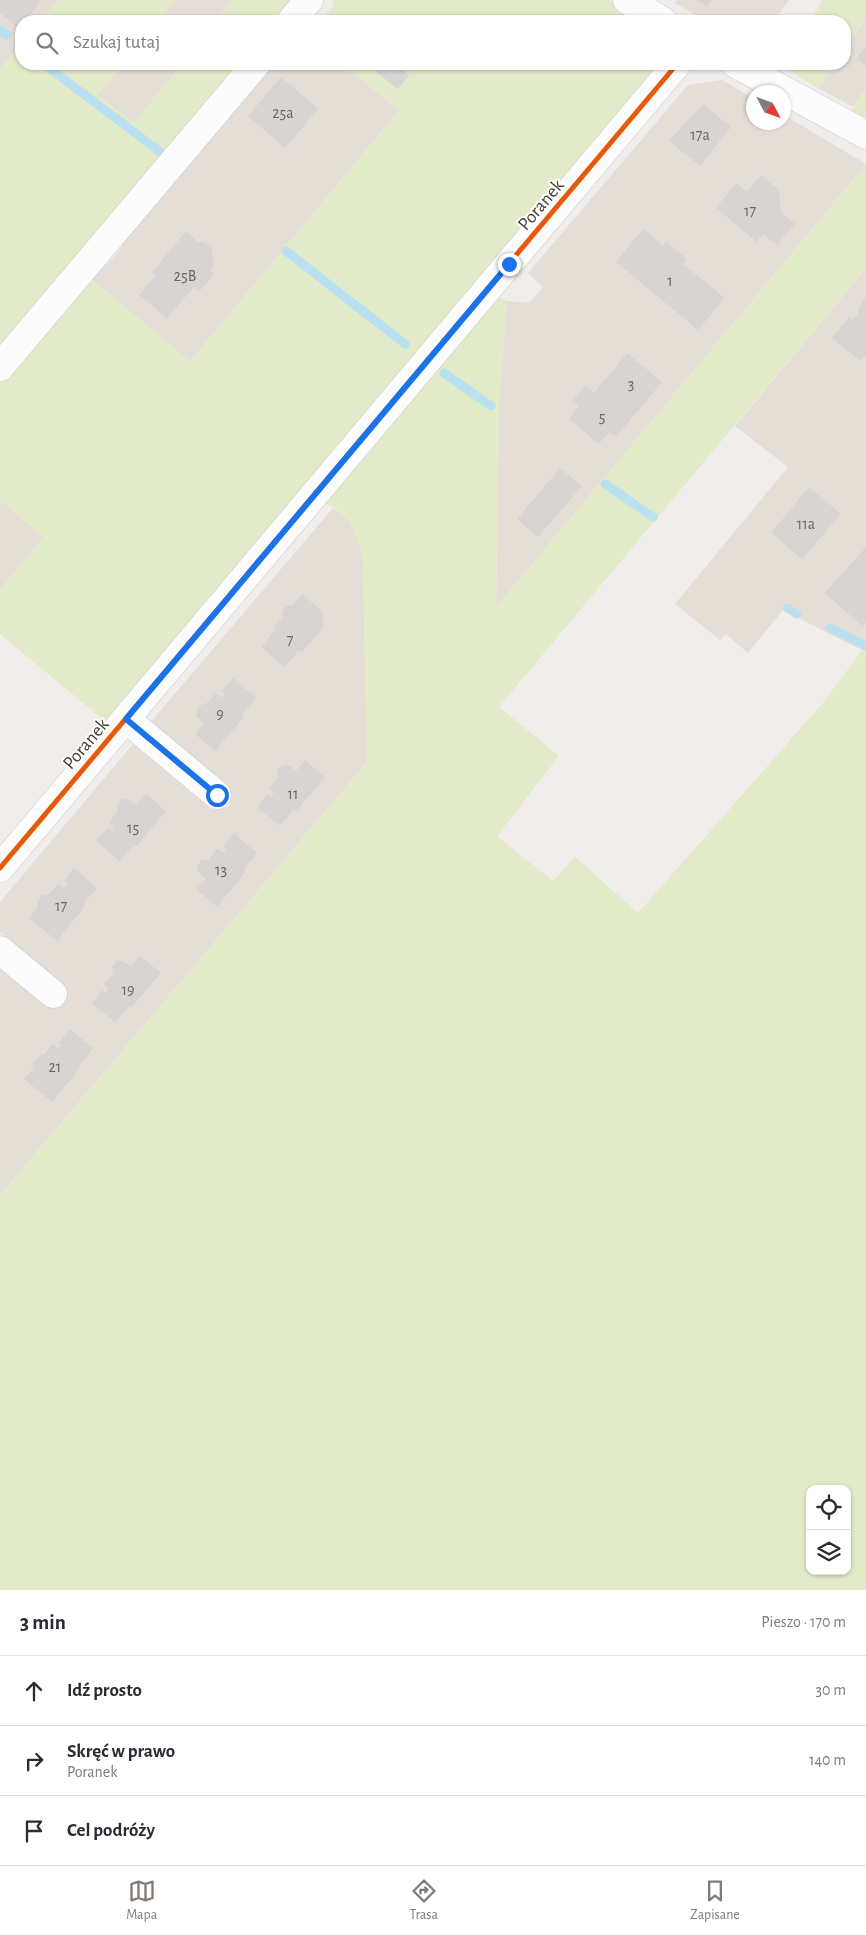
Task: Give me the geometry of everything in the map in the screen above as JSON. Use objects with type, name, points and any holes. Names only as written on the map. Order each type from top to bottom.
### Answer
[{"type":"street","points":[[296,15],[309,0]]},
{"type":"street","points":[[627,0],[652,15]]},
{"type":"street","points":[[0,367],[251,70]]},
{"type":"street","name":"Poranek","points":[[0,868],[672,70]]},
{"type":"street","points":[[747,70],[866,135]]},
{"type":"street","points":[[126,719],[217,795]]},
{"type":"street","points":[[0,950],[53,994]]},
{"type":"shaded area","points":[[0,0],[59,0],[46,15],[15,15],[15,52],[0,69]]},
{"type":"shaded area","points":[[176,0],[233,0],[221,15],[163,15]]},
{"type":"shaded area","points":[[677,0],[789,0],[778,15],[696,15],[675,3]]},
{"type":"shaded area","points":[[866,19],[866,88],[853,107],[818,88],[831,70],[851,70],[851,41]]},
{"type":"shaded area","points":[[118,70],[177,70],[134,123],[97,95]]},
{"type":"shaded area","points":[[265,70],[350,70],[399,110],[190,362],[89,277],[100,264],[108,264],[122,247],[121,240]]},
{"type":"shaded area","points":[[722,80],[746,94],[746,130],[791,130],[791,119],[866,164],[496,608],[499,403],[507,301],[529,303],[543,287],[528,273],[688,85]]},
{"type":"shaded area","points":[[866,268],[866,645],[862,650],[783,610],[748,653],[726,634],[720,640],[675,604],[788,467],[735,426]]},
{"type":"shaded area","points":[[0,500],[44,537],[0,590]]},
{"type":"shaded area","points":[[333,508],[347,518],[356,534],[363,559],[367,762],[0,1195],[0,966],[48,1006],[65,1003],[64,985],[0,932],[0,902],[133,744],[212,810],[230,806],[227,790],[149,724]]},
{"type":"green space","points":[[59,0],[176,0],[163,15],[46,15]]},
{"type":"green space","points":[[233,0],[294,0],[281,15],[221,15]]},
{"type":"green space","points":[[333,0],[608,0],[634,15],[325,15],[334,5]]},
{"type":"green space","points":[[823,0],[866,0],[866,19],[851,41],[851,15],[814,15]]},
{"type":"green space","points":[[15,52],[15,70],[118,70],[97,95],[134,122],[177,70],[236,70],[0,350],[0,69]]},
{"type":"green space","points":[[350,70],[653,70],[106,722],[0,634],[0,590],[43,537],[0,500],[0,383],[89,277],[190,361],[399,110]]},
{"type":"green space","points":[[788,70],[831,70],[818,88]]},
{"type":"green space","points":[[866,88],[866,121],[850,112]]},
{"type":"green space","points":[[866,164],[866,268],[499,707],[559,756],[497,836],[553,881],[575,857],[638,913],[822,704],[866,645],[866,1590],[0,1590],[0,1195],[367,762],[363,559],[357,538],[348,519],[323,502],[497,296],[507,301],[499,403],[496,607]]},
{"type":"building","points":[[0,0],[42,0],[30,15],[15,15],[15,26],[0,13]]},
{"type":"building","points":[[696,0],[712,0],[707,7]]},
{"type":"building","points":[[866,46],[866,66],[856,59]]},
{"type":"building","points":[[378,70],[403,70],[409,75],[398,89],[376,72]]},
{"type":"building","points":[[281,77],[318,109],[285,148],[248,116]]},
{"type":"building","points":[[703,104],[731,127],[700,166],[669,141]]},
{"type":"building","points":[[761,175],[779,190],[781,212],[795,224],[777,245],[763,234],[757,242],[716,208],[736,183],[747,192]]},
{"type":"building","points":[[643,229],[663,246],[666,241],[687,259],[683,264],[725,298],[698,330],[616,262]]},
{"type":"building","points":[[186,231],[198,242],[204,242],[211,248],[214,265],[209,270],[214,274],[199,292],[194,287],[167,318],[139,295],[156,275],[152,272]]},
{"type":"building","points":[[866,297],[866,355],[861,361],[832,338],[849,317],[852,320],[858,313],[860,305]]},
{"type":"building","points":[[627,353],[662,382],[616,437],[609,432],[599,444],[569,419],[579,406],[572,401],[585,386],[594,393]]},
{"type":"building","points":[[560,468],[582,486],[538,537],[517,519]]},
{"type":"building","points":[[809,487],[841,514],[802,559],[771,533]]},
{"type":"building","points":[[866,547],[866,622],[862,626],[825,593]]},
{"type":"building","points":[[302,594],[322,611],[324,626],[302,652],[299,650],[285,667],[261,647],[275,630],[273,628],[282,617],[282,611],[287,606],[293,605]]},
{"type":"building","points":[[233,678],[256,698],[242,715],[244,717],[215,751],[195,734],[204,723],[196,716],[197,710],[216,693],[221,698],[225,694],[222,691]]},
{"type":"building","points":[[305,760],[325,777],[296,811],[294,809],[280,826],[257,807],[267,794],[271,797],[274,792],[269,788],[278,777],[277,770],[283,765],[289,765],[296,771]]},
{"type":"building","points":[[146,794],[166,811],[137,846],[135,845],[120,861],[96,841],[108,828],[111,830],[114,827],[109,822],[118,811],[117,805],[123,799],[129,799],[136,805]]},
{"type":"building","points":[[234,833],[257,853],[243,870],[245,872],[217,907],[196,889],[206,879],[198,872],[197,866],[202,860],[208,860],[217,849],[223,853],[226,849],[223,846]]},
{"type":"building","points":[[74,868],[97,888],[83,904],[85,906],[57,941],[29,918],[38,907],[38,900],[42,895],[48,895],[58,884],[64,888],[67,884],[64,881]]},
{"type":"building","points":[[140,956],[161,973],[131,1008],[129,1006],[115,1022],[92,1003],[102,990],[106,993],[109,989],[104,984],[113,973],[112,967],[117,961],[123,961],[131,967]]},
{"type":"building","points":[[70,1029],[93,1048],[79,1066],[81,1067],[52,1102],[24,1079],[34,1068],[31,1066],[53,1044],[58,1049],[62,1045],[59,1042]]},
{"type":"waterway","points":[[0,30],[7,35]]},
{"type":"waterway","points":[[52,70],[163,154]]},
{"type":"waterway","points":[[286,251],[405,344]]},
{"type":"waterway","points":[[444,373],[491,406]]},
{"type":"waterway","points":[[605,484],[653,517]]},
{"type":"waterway","points":[[787,608],[797,614]]},
{"type":"waterway","points":[[830,628],[866,646]]},
{"type":"cycle path","points":[[0,868],[672,70]]},
{"type":"route","points":[[217,795],[126,719],[509,264]]}]
